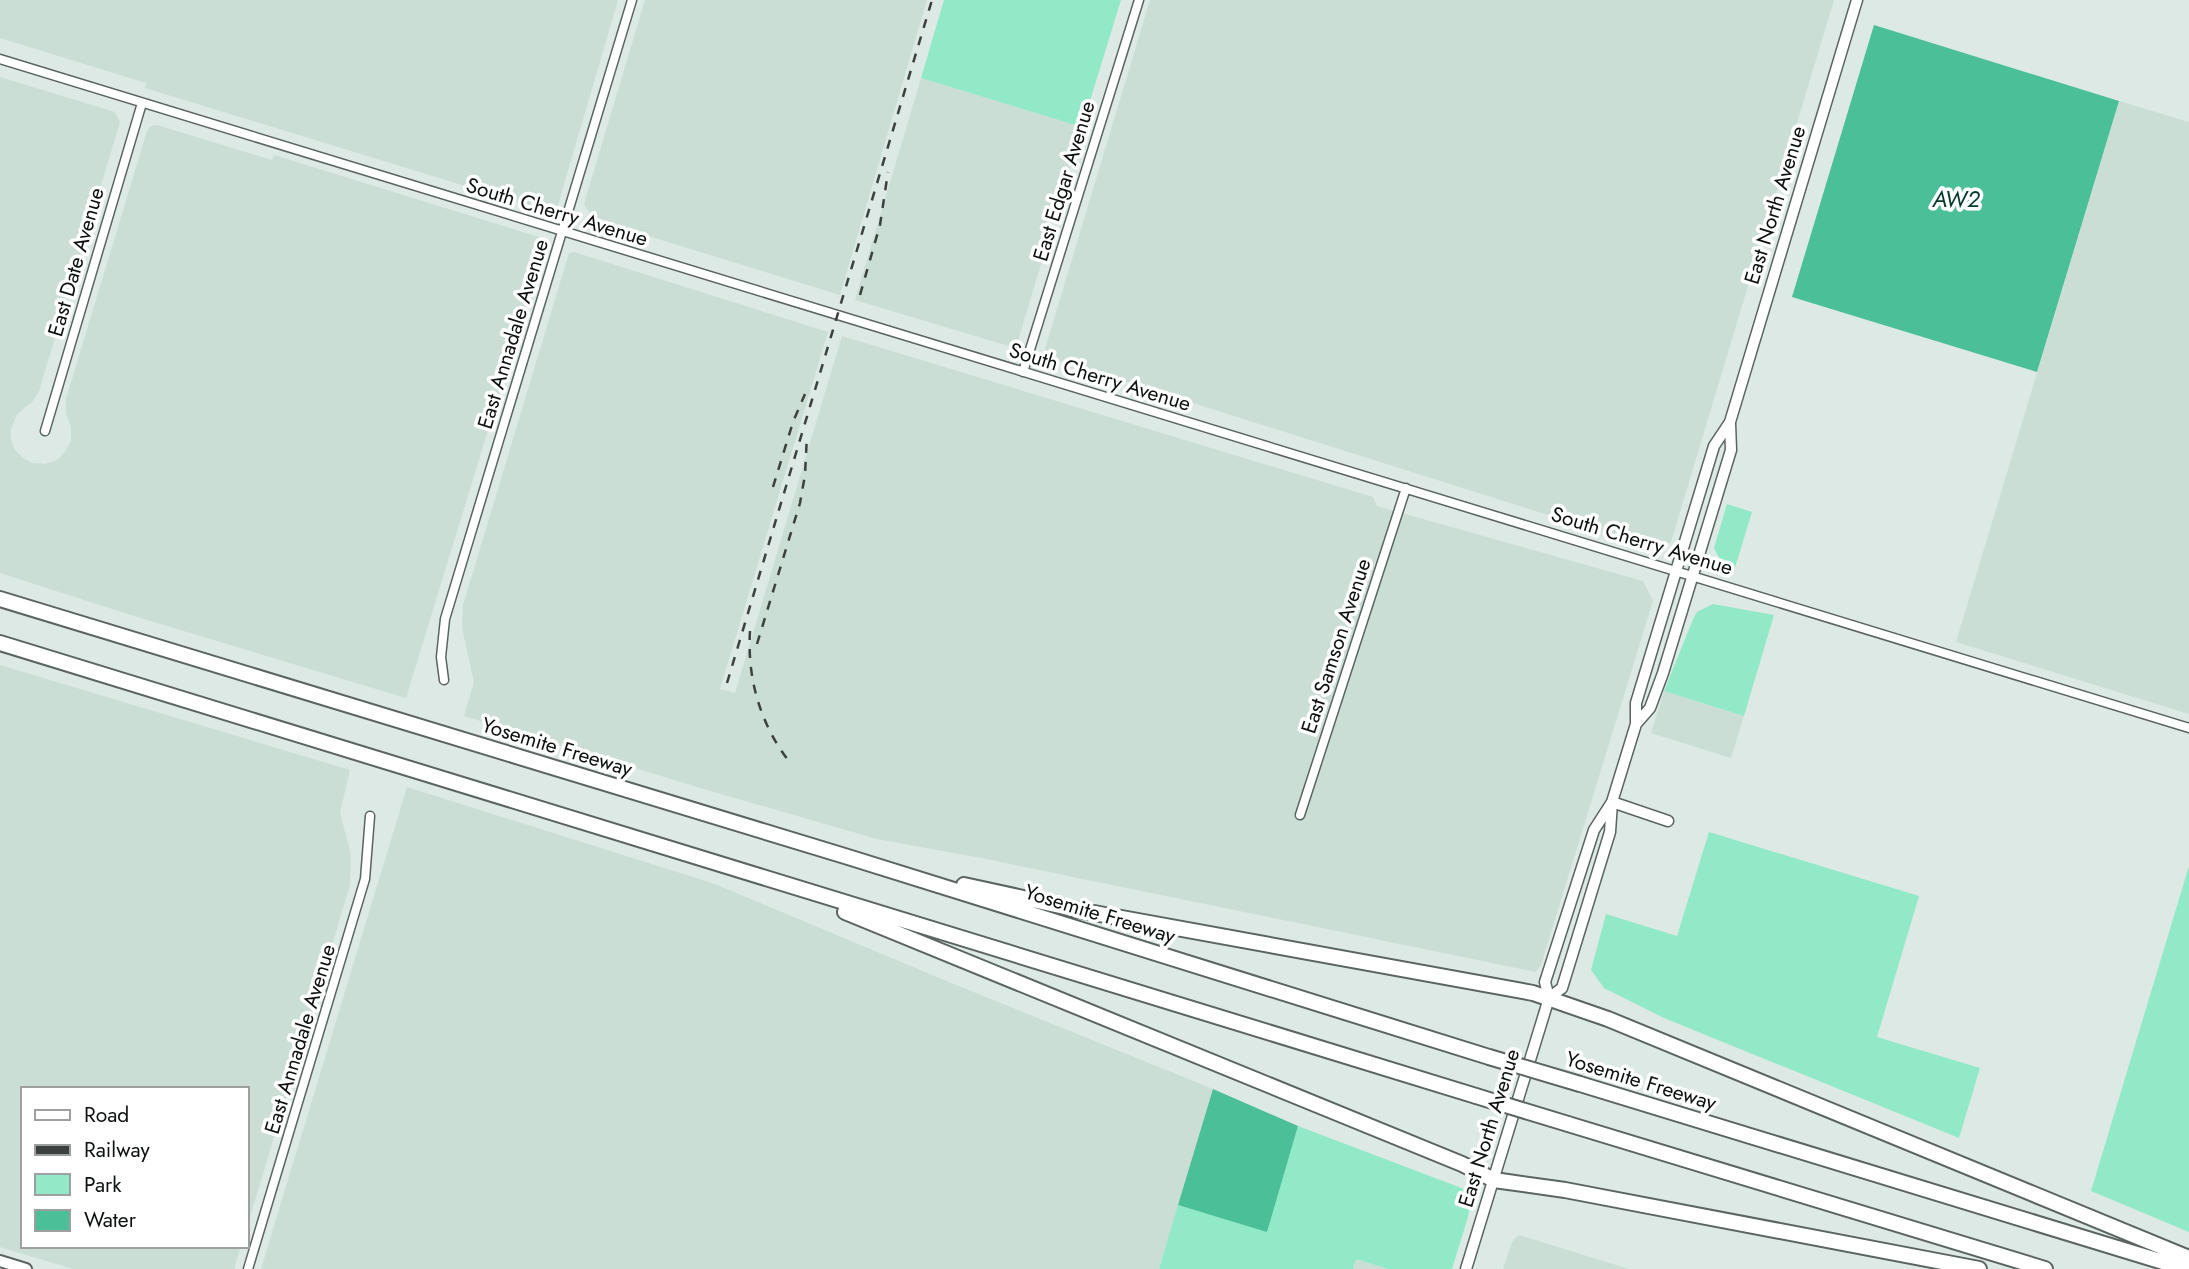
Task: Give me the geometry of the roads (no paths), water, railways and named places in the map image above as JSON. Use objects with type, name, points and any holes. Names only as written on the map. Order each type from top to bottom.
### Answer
[{"type":"highway","name":"Yosemite Freeway","points":[[0,599],[2186,1269]]},
{"type":"highway","points":[[0,643],[783,885],[2045,1269]]},
{"type":"highway","points":[[848,857],[1083,911],[1533,993],[1608,1019],[2189,1258]]},
{"type":"highway","points":[[783,885],[902,937],[1462,1164],[1494,1180],[1565,1189],[1979,1269]]},
{"type":"main road","points":[[0,1261],[26,1269]]},
{"type":"street","name":"East Annadale Avenue","points":[[444,680],[441,657],[445,619],[632,0]]},
{"type":"street","name":"East Edgar Avenue","points":[[1023,372],[1139,0]]},
{"type":"street","name":"East North Avenue","points":[[1549,998],[1562,988],[1611,832],[1612,802],[1636,724],[1636,703],[1714,446],[1730,422],[1857,0]]},
{"type":"street","name":"South Cherry Avenue","points":[[0,60],[2189,728]]},
{"type":"street","name":"East Date Avenue","points":[[45,430],[142,103]]},
{"type":"street","name":"East North Avenue","points":[[1636,724],[1650,708],[1693,575],[1731,450],[1730,422]]},
{"type":"street","name":"East Samson Avenue","points":[[1300,815],[1406,488]]},
{"type":"street","name":"East North Avenue","points":[[1466,1269],[1549,998],[1545,982],[1594,830],[1612,802]]},
{"type":"street","points":[[1612,802],[1668,821]]},
{"type":"street","name":"East Annadale Avenue","points":[[248,1269],[365,879],[370,816]]},
{"type":"water","name":"AW2","points":[[1874,25],[2119,101],[2037,372],[1792,297]]},
{"type":"water","points":[[1213,1089],[1298,1126],[1267,1232],[1178,1205]]},
{"type":"railway","points":[[727,683],[932,0]]},
{"type":"railway","points":[[860,295],[880,225],[888,172]]},
{"type":"railway","points":[[773,487],[793,422],[805,394]]},
{"type":"railway","points":[[757,644],[800,503],[805,475],[807,435]]},
{"type":"railway","points":[[750,631],[751,666],[757,699],[770,731],[788,760]]}]
